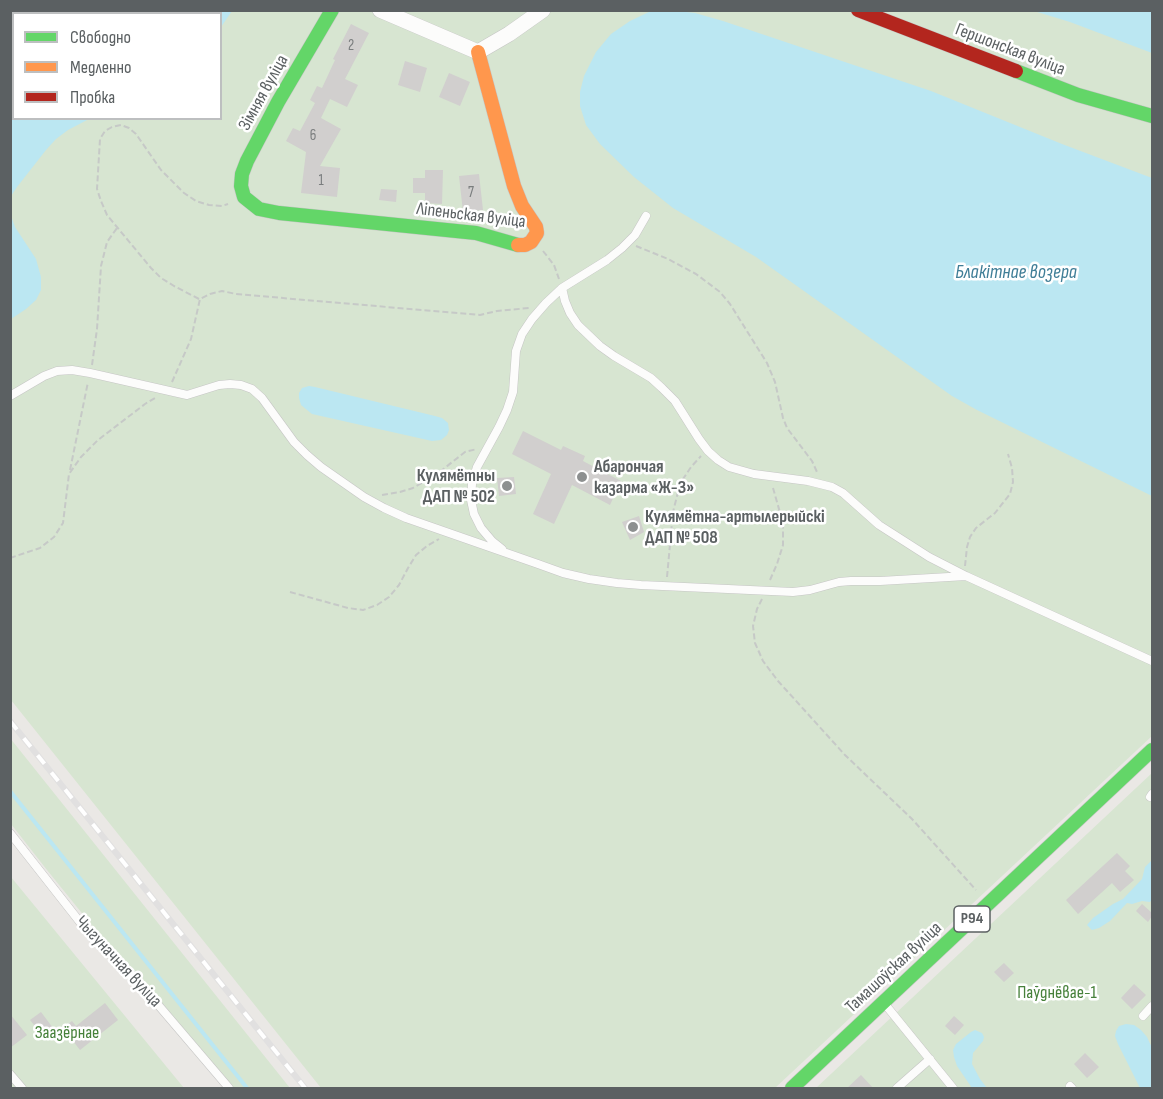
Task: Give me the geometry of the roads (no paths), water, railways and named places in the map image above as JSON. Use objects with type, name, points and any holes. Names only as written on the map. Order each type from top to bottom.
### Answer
[{"type":"street","name":"Зімняя вуліца","points":[[244,197],[241,186],[247,160],[332,10]]},
{"type":"street","points":[[380,10],[478,52],[543,10]]},
{"type":"street","name":"Гершонская вуліца","points":[[858,10],[1078,95],[1152,116]]},
{"type":"street","name":"Ліпеньская вуліца","points":[[244,197],[258,209],[268,212],[476,233],[525,245],[533,240],[537,233],[536,227],[522,207],[514,186],[478,52]]},
{"type":"street","name":"Тамашоўская вуліца","points":[[792,1089],[1152,750]]},
{"type":"lane","points":[[507,553],[481,528],[474,514],[471,500],[472,483],[477,467],[500,427],[513,392],[516,351],[522,334],[532,319],[562,288],[607,260],[628,242],[646,216]]},
{"type":"lane","points":[[562,288],[570,313],[578,325],[600,346],[651,378],[662,388],[675,401],[708,451],[729,467],[754,474],[821,483],[832,487],[843,493],[892,535],[966,576],[1152,661]]},
{"type":"lane","points":[[10,396],[44,376],[57,371],[72,370],[187,395],[219,385],[241,385],[252,389],[262,398],[294,442],[307,455],[364,497],[406,518],[563,573],[589,579],[666,586],[793,591],[810,590],[839,582],[966,576]]},
{"type":"lane","name":"Чыгуначная вуліца","points":[[10,832],[94,940],[148,993],[229,1089]]},
{"type":"lane","points":[[883,1002],[953,1089]]},
{"type":"lane","points":[[1143,1016],[1152,1006]]},
{"type":"lane","points":[[897,1089],[930,1059]]},
{"type":"lane","points":[[10,1074],[22,1089]]},
{"type":"water","points":[[11,10],[232,10],[222,26],[222,12],[12,12],[12,120],[87,120],[56,139],[11,196]]},
{"type":"water","points":[[1034,11],[1152,11],[1152,53],[1070,22]]},
{"type":"water","name":"Блакітнае возера","points":[[649,12],[695,13],[723,21],[931,91],[1152,178],[1152,496],[952,396],[756,257],[673,208],[634,177],[600,144],[586,125],[580,106],[580,92],[584,76],[596,52],[611,34]]},
{"type":"water","points":[[10,213],[15,227],[36,259],[41,277],[41,290],[36,300],[11,319]]},
{"type":"water","points":[[309,386],[442,418],[448,423],[449,430],[441,440],[432,441],[312,414],[301,405],[299,398],[302,388]]},
{"type":"water","points":[[1152,860],[1152,899],[1150,902],[1127,903],[1110,921],[1092,930],[1087,925],[1093,918],[1123,899],[1142,879],[1145,867]]},
{"type":"water","points":[[1134,1025],[1141,1030],[1152,1048],[1152,1088],[1140,1088],[1118,1044],[1116,1031],[1119,1026]]},
{"type":"water","points":[[975,1030],[982,1033],[984,1037],[973,1053],[972,1064],[987,1088],[972,1088],[957,1066],[954,1057],[953,1050],[956,1044]]},
{"type":"waterway","points":[[10,791],[247,1088]]},
{"type":"railway","points":[[10,721],[305,1088]]},
{"type":"place","name":"Абарончая казарма «Ж-З»","points":[[582,477]]},
{"type":"place","name":"Кулямётны ДАП № 502","points":[[507,486]]},
{"type":"place","name":"Кулямётна-артылерыйскі ДАП № 508","points":[[633,527]]},
{"type":"park label","name":"Паўднёвае-1","points":[[1057,993]]},
{"type":"park label","name":"Заазёрнае","points":[[67,1033]]}]
